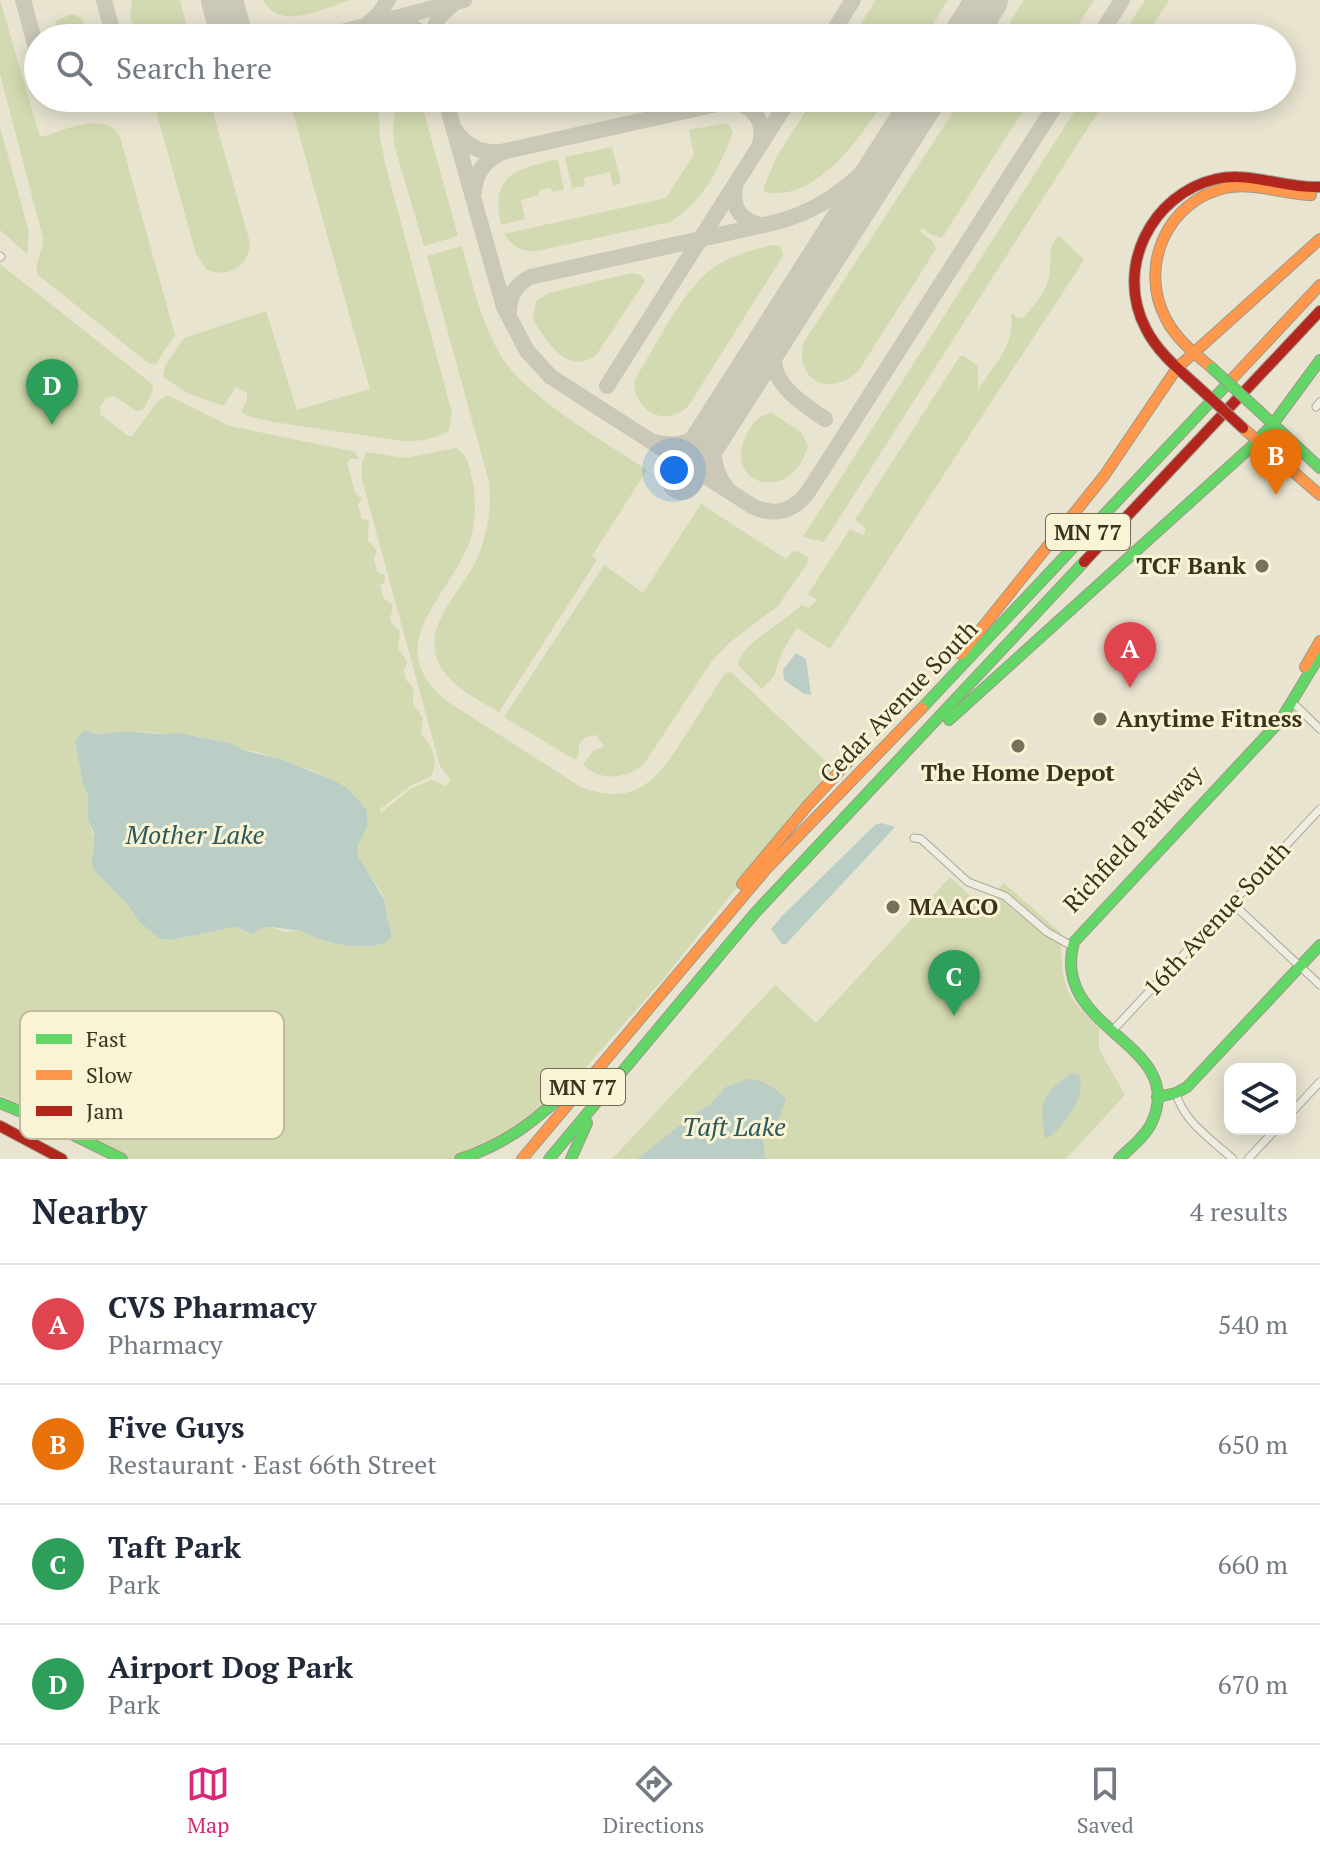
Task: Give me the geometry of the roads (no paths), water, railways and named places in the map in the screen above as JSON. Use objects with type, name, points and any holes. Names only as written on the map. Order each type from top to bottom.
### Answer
[{"type":"main road","points":[[1320,187],[1289,187],[1245,176],[1214,178],[1198,184],[1177,196],[1156,216],[1142,240],[1135,267],[1134,291],[1139,315],[1152,340],[1177,368],[1320,495]]},
{"type":"main road","points":[[1320,193],[1287,194],[1253,187],[1228,187],[1203,195],[1173,219],[1159,247],[1153,272],[1156,294],[1169,325],[1320,468]]},
{"type":"main road","points":[[854,778],[961,654],[1104,476],[1177,368],[1320,239]]},
{"type":"main road","name":"Cedar Avenue South","points":[[522,1159],[768,867],[1320,285]]},
{"type":"main road","name":"Cedar Avenue South","points":[[549,1159],[755,913],[1320,311]]},
{"type":"main road","points":[[869,793],[1257,440],[1273,424],[1320,360]]},
{"type":"main road","name":"Richfield Parkway","points":[[1144,1061],[1117,1041],[1074,999],[1064,975],[1070,945],[1078,926],[1280,711],[1320,641]]},
{"type":"main road","name":"Richfield Parkway","points":[[1157,1093],[1153,1076],[1144,1061],[1075,989],[1070,945],[1280,721],[1320,655]]},
{"type":"main road","points":[[672,979],[696,941],[773,845],[860,749]]},
{"type":"main road","points":[[1119,1159],[1149,1125],[1157,1093],[1176,1093],[1187,1087],[1320,945]]},
{"type":"main road","points":[[460,1159],[495,1148],[528,1128],[643,1014]]},
{"type":"main road","points":[[571,1159],[586,1125],[609,1090]]},
{"type":"main road","points":[[0,1104],[20,1115]]},
{"type":"main road","points":[[0,1104],[20,1112]]},
{"type":"main road","points":[[0,1126],[20,1137]]},
{"type":"main road","points":[[24,1139],[62,1159]]},
{"type":"main road","points":[[65,1139],[102,1159]]},
{"type":"main road","points":[[81,1139],[122,1159]]},
{"type":"street","points":[[1293,703],[1320,729]]},
{"type":"street","name":"16th Avenue South","points":[[1114,1029],[1320,809]]},
{"type":"street","points":[[914,838],[921,839],[968,882],[1005,896],[1052,936],[1070,945]]},
{"type":"street","points":[[1232,903],[1320,985]]},
{"type":"street","points":[[1296,1108],[1320,1082]]},
{"type":"street","points":[[1176,1093],[1180,1107],[1191,1120],[1233,1159]]},
{"type":"street","points":[[1248,1159],[1270,1135]]},
{"type":"water","points":[[796,653],[806,659],[811,695],[804,694],[784,680],[783,670]]},
{"type":"water","name":"Mother Lake","points":[[84,730],[98,734],[127,731],[180,733],[233,744],[243,750],[280,759],[347,788],[367,810],[367,827],[358,845],[358,856],[384,899],[392,937],[385,943],[362,947],[333,943],[300,930],[270,927],[253,934],[235,927],[171,940],[160,939],[139,922],[129,906],[94,870],[91,860],[94,833],[88,821],[88,796],[75,741]]},
{"type":"water","points":[[881,823],[895,827],[786,944],[782,944],[771,929],[875,825]]},
{"type":"water","points":[[1072,1073],[1079,1075],[1081,1084],[1077,1101],[1061,1126],[1048,1138],[1045,1137],[1042,1115],[1045,1099],[1055,1086]]},
{"type":"water","name":"Taft Lake","points":[[747,1079],[768,1085],[786,1099],[777,1124],[763,1141],[765,1159],[637,1159],[709,1105],[726,1087]]},
{"type":"place","name":"Airport Dog Park","points":[[52,425]]},
{"type":"place","name":"Five Guys","points":[[1276,495]]},
{"type":"place","name":"TCF Bank","points":[[1262,566]]},
{"type":"place","name":"CVS Pharmacy","points":[[1130,688]]},
{"type":"place","name":"Anytime Fitness","points":[[1100,719]]},
{"type":"place","name":"The Home Depot","points":[[1018,746]]},
{"type":"place","name":"MAACO","points":[[893,907]]},
{"type":"place","name":"Taft Park","points":[[954,1016]]}]
